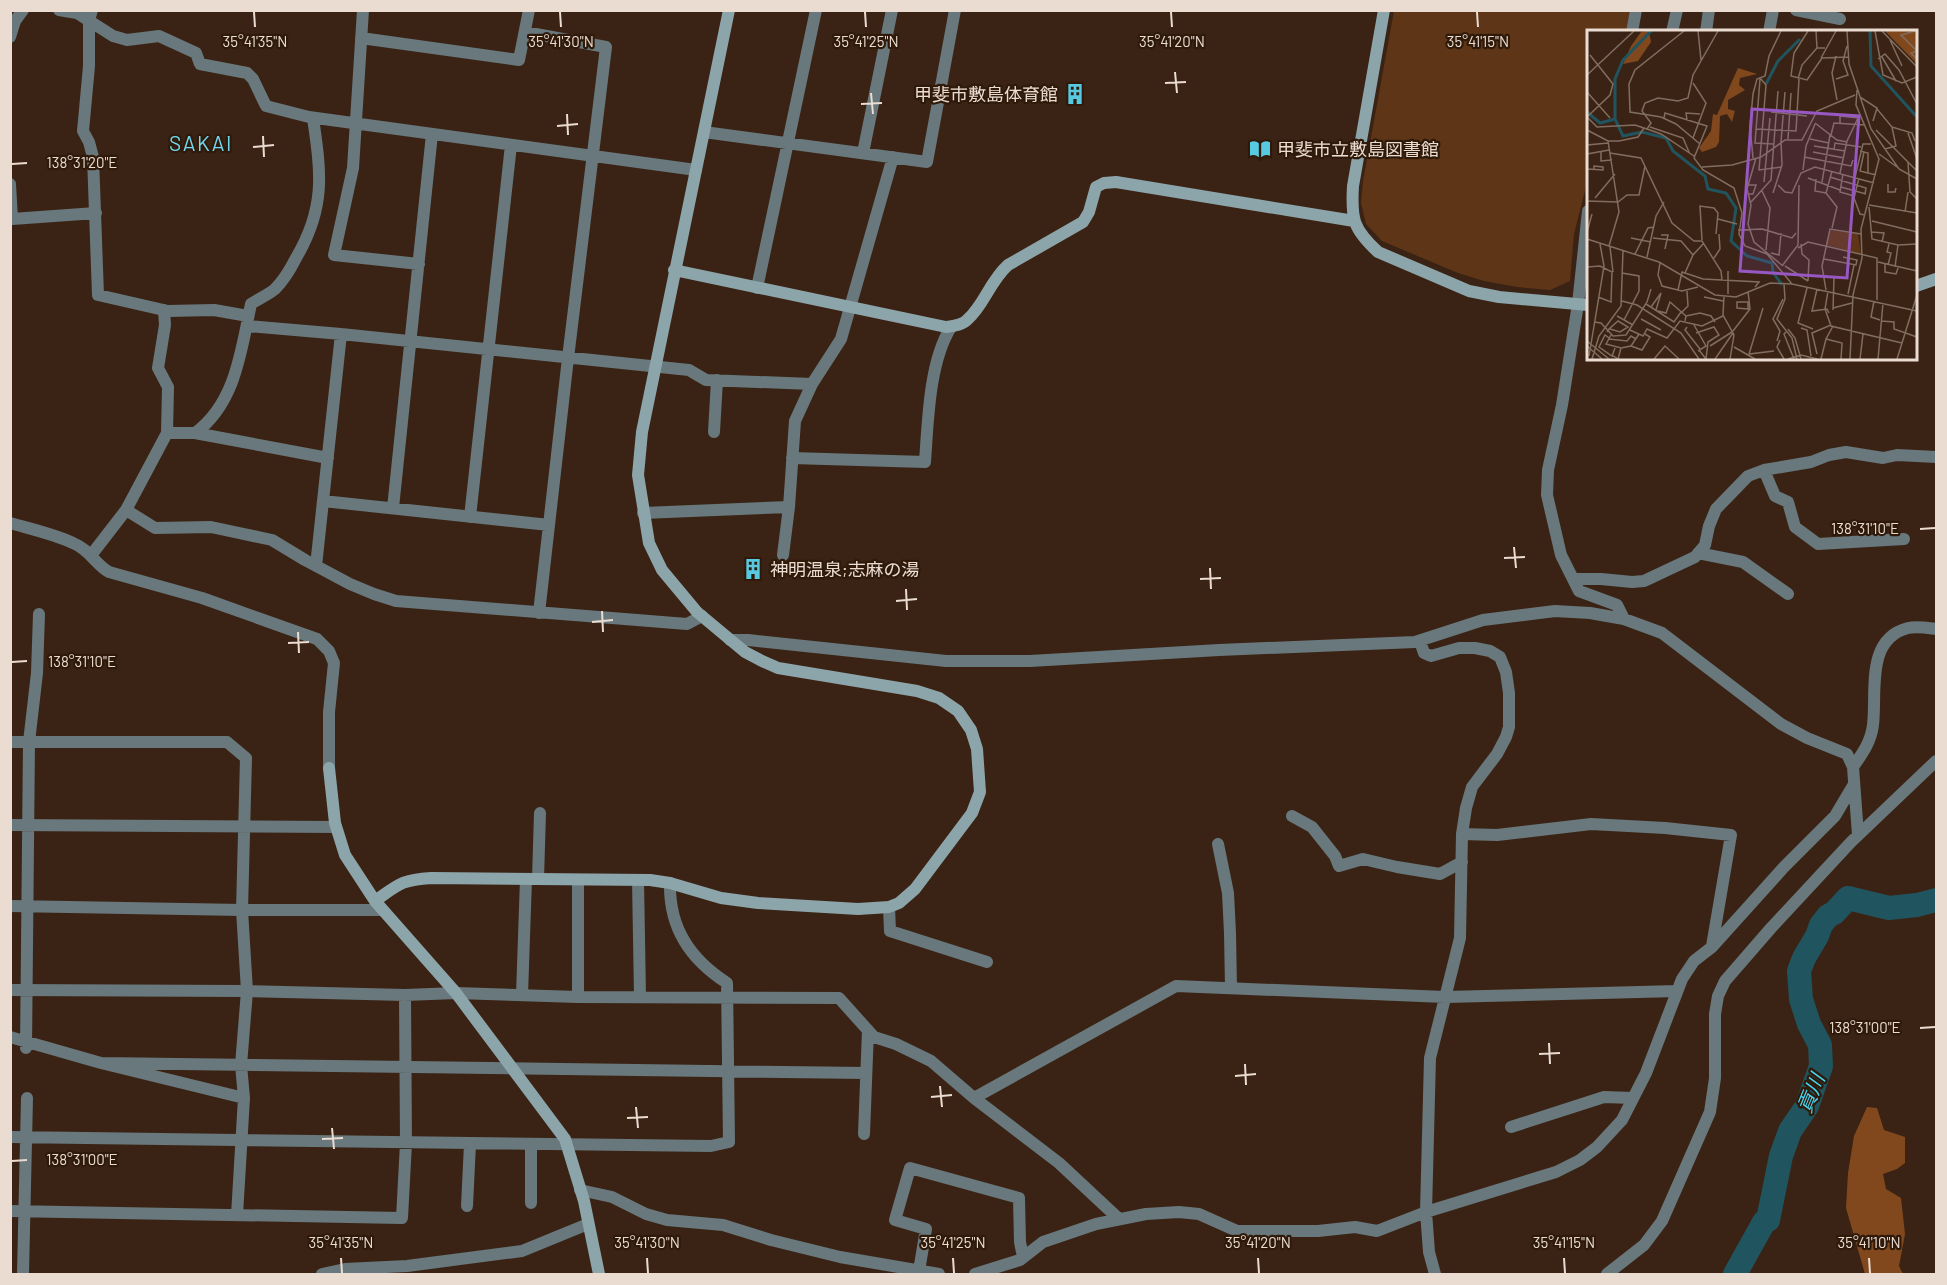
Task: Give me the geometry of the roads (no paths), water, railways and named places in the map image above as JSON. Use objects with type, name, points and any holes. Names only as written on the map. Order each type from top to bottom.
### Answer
[{"type":"street","points":[[10,38],[15,21],[23,10]]},
{"type":"street","points":[[58,10],[91,15],[113,36],[127,40],[159,36],[196,53],[200,64],[247,74],[253,79],[266,106],[313,118],[696,170]]},
{"type":"street","points":[[363,10],[353,168],[334,255],[419,264]]},
{"type":"street","points":[[361,38],[519,60],[529,10]]},
{"type":"street","points":[[10,906],[242,910],[379,906],[399,884],[408,879],[431,878],[638,880],[670,883],[721,898],[758,903],[858,909],[889,907],[899,903],[915,889],[972,813],[980,792],[977,749],[970,730],[958,711],[939,698],[917,691],[778,668],[762,661],[729,640],[702,615],[662,570],[649,543],[638,475],[642,432],[729,10]]},
{"type":"street","points":[[757,288],[816,10]]},
{"type":"street","points":[[863,153],[892,10]]},
{"type":"street","points":[[704,132],[927,162],[955,10]]},
{"type":"street","points":[[1384,10],[1353,186],[1352,207],[1355,226],[1378,252],[1469,291],[1499,297],[1583,305]]},
{"type":"street","points":[[1632,30],[1636,10]]},
{"type":"street","points":[[1672,30],[1677,10]]},
{"type":"street","points":[[1706,30],[1709,10]]},
{"type":"street","points":[[1769,30],[1773,10]]},
{"type":"street","points":[[1796,10],[1840,20]]},
{"type":"street","points":[[91,15],[83,131],[93,157],[98,295],[164,310],[214,310],[247,321],[341,334],[690,370],[706,380],[812,384]]},
{"type":"street","points":[[525,32],[606,47],[539,613]]},
{"type":"street","points":[[195,433],[213,418],[231,387],[251,304],[275,289],[308,238],[319,189],[319,159],[313,118]]},
{"type":"street","points":[[393,508],[432,134]]},
{"type":"street","points":[[470,517],[511,145]]},
{"type":"street","points":[[783,555],[795,421],[812,384],[841,339],[893,157]]},
{"type":"street","points":[[674,270],[951,327],[968,320],[1008,265],[1083,222],[1089,212],[1096,188],[1104,183],[1116,183],[1354,221]]},
{"type":"street","points":[[10,184],[12,219],[96,213]]},
{"type":"street","points":[[1587,230],[1583,305],[1548,470],[1547,495],[1561,555],[1579,591],[1617,605],[1624,619]]},
{"type":"street","points":[[1917,286],[1936,279]]},
{"type":"street","points":[[92,554],[126,510],[167,433],[168,387],[158,368],[165,325],[164,310]]},
{"type":"street","points":[[792,458],[926,462],[927,426],[935,368],[943,340],[951,327]]},
{"type":"street","points":[[316,566],[341,334]]},
{"type":"street","points":[[714,432],[717,380]]},
{"type":"street","points":[[167,433],[195,433],[328,458]]},
{"type":"street","points":[[1573,579],[1644,581],[1695,557],[1705,545],[1716,509],[1748,476],[1764,470],[1811,462],[1846,452],[1883,458],[1936,457]]},
{"type":"street","points":[[1764,470],[1775,496],[1788,502],[1795,527],[1818,544],[1904,539]]},
{"type":"street","points":[[324,501],[549,525]]},
{"type":"street","points":[[643,513],[789,507]]},
{"type":"street","points":[[126,510],[156,528],[211,526],[273,540],[316,566],[374,594],[396,601],[687,624],[702,615]]},
{"type":"street","points":[[10,523],[73,543],[92,554],[101,567],[109,572],[202,598],[317,639],[329,651],[334,663],[328,712],[329,768],[336,827],[345,855],[379,906],[456,993],[555,1124],[567,1145],[580,1190],[599,1275]]},
{"type":"street","points":[[1698,553],[1743,562],[1788,594]]},
{"type":"street","points":[[729,640],[748,640],[946,662],[1030,661],[1219,650],[1382,645],[1420,641],[1483,620],[1555,611],[1590,613],[1624,619],[1662,633],[1781,724],[1807,738],[1847,754],[1853,767],[1858,835]]},
{"type":"street","points":[[27,1045],[29,742],[37,673],[39,614]]},
{"type":"street","points":[[1853,767],[1867,747],[1873,727],[1876,664],[1881,647],[1893,634],[1910,628],[1936,629]]},
{"type":"street","points":[[1420,641],[1424,653],[1431,656],[1459,648],[1475,648],[1490,651],[1500,657],[1506,672],[1509,716],[1506,737],[1497,754],[1472,787],[1466,807],[1462,834],[1460,938],[1430,1058],[1426,1212],[1429,1252],[1435,1275]]},
{"type":"street","points":[[10,742],[227,742],[246,758],[242,910],[247,991],[241,1065],[244,1098],[237,1215]]},
{"type":"street","points":[[1607,1275],[1644,1245],[1662,1221],[1706,1122],[1710,1112],[1715,1078],[1715,1014],[1718,996],[1725,981],[1858,835],[1936,761]]},
{"type":"street","points":[[975,1275],[1002,1267],[1023,1257],[1043,1242],[1096,1224],[1146,1214],[1179,1212],[1199,1214],[1237,1231],[1318,1231],[1355,1227],[1377,1231],[1426,1212],[1556,1172],[1580,1160],[1597,1147],[1622,1120],[1646,1073],[1682,978],[1694,961],[1712,947],[1784,867],[1835,816],[1854,784]]},
{"type":"street","points":[[522,995],[540,813]]},
{"type":"street","points":[[1292,816],[1312,827],[1335,856],[1339,866],[1363,859],[1440,874],[1462,862]]},
{"type":"street","points":[[1462,834],[1497,835],[1591,824],[1665,828],[1731,836],[1712,947]]},
{"type":"street","points":[[10,825],[336,827]]},
{"type":"street","points":[[1218,844],[1227,892],[1231,988]]},
{"type":"street","points":[[578,880],[578,997]]},
{"type":"street","points":[[638,880],[640,997]]},
{"type":"street","points":[[10,1137],[567,1145],[711,1146],[729,1142],[727,983],[711,973],[685,943],[677,929],[670,904],[670,883]]},
{"type":"street","points":[[889,907],[890,930],[987,962]]},
{"type":"street","points":[[974,1098],[1176,986],[1445,997],[1677,991]]},
{"type":"street","points":[[10,990],[839,998],[874,1037],[896,1044],[931,1061],[974,1098],[1059,1163],[1119,1220]]},
{"type":"street","points":[[10,1212],[402,1218],[406,1143],[405,995]]},
{"type":"street","points":[[864,1134],[868,1030]]},
{"type":"street","points":[[10,1037],[27,1045],[244,1098]]},
{"type":"street","points":[[101,1063],[866,1073]]},
{"type":"street","points":[[1511,1127],[1604,1097],[1633,1098]]},
{"type":"street","points":[[23,1275],[27,1098]]},
{"type":"street","points":[[467,1206],[470,1144]]},
{"type":"street","points":[[531,1144],[531,1203]]},
{"type":"street","points":[[919,1271],[926,1229],[895,1220],[910,1167],[1019,1198],[1020,1242],[1023,1257]]},
{"type":"street","points":[[580,1190],[612,1197],[646,1214],[667,1220],[723,1226],[840,1257],[939,1275]]},
{"type":"street","points":[[322,1275],[345,1269],[407,1266],[522,1251],[588,1224]]},
{"type":"waterway","name":"貢川","points":[[1735,1274],[1764,1222],[1768,1220],[1781,1156],[1790,1131],[1807,1106],[1821,1066],[1820,1045],[1809,1024],[1801,999],[1799,971],[1821,925],[1848,898],[1889,908],[1936,900]]},
{"type":"place","name":"甲斐市敷島体育館","points":[[1075,94]]},
{"type":"place","name":"甲斐市立敷島図書館","points":[[1260,149]]},
{"type":"place","name":"神明温泉;志麻の湯","points":[[753,569]]},
{"type":"district","name":"SAKAI","points":[[201,142]]}]
